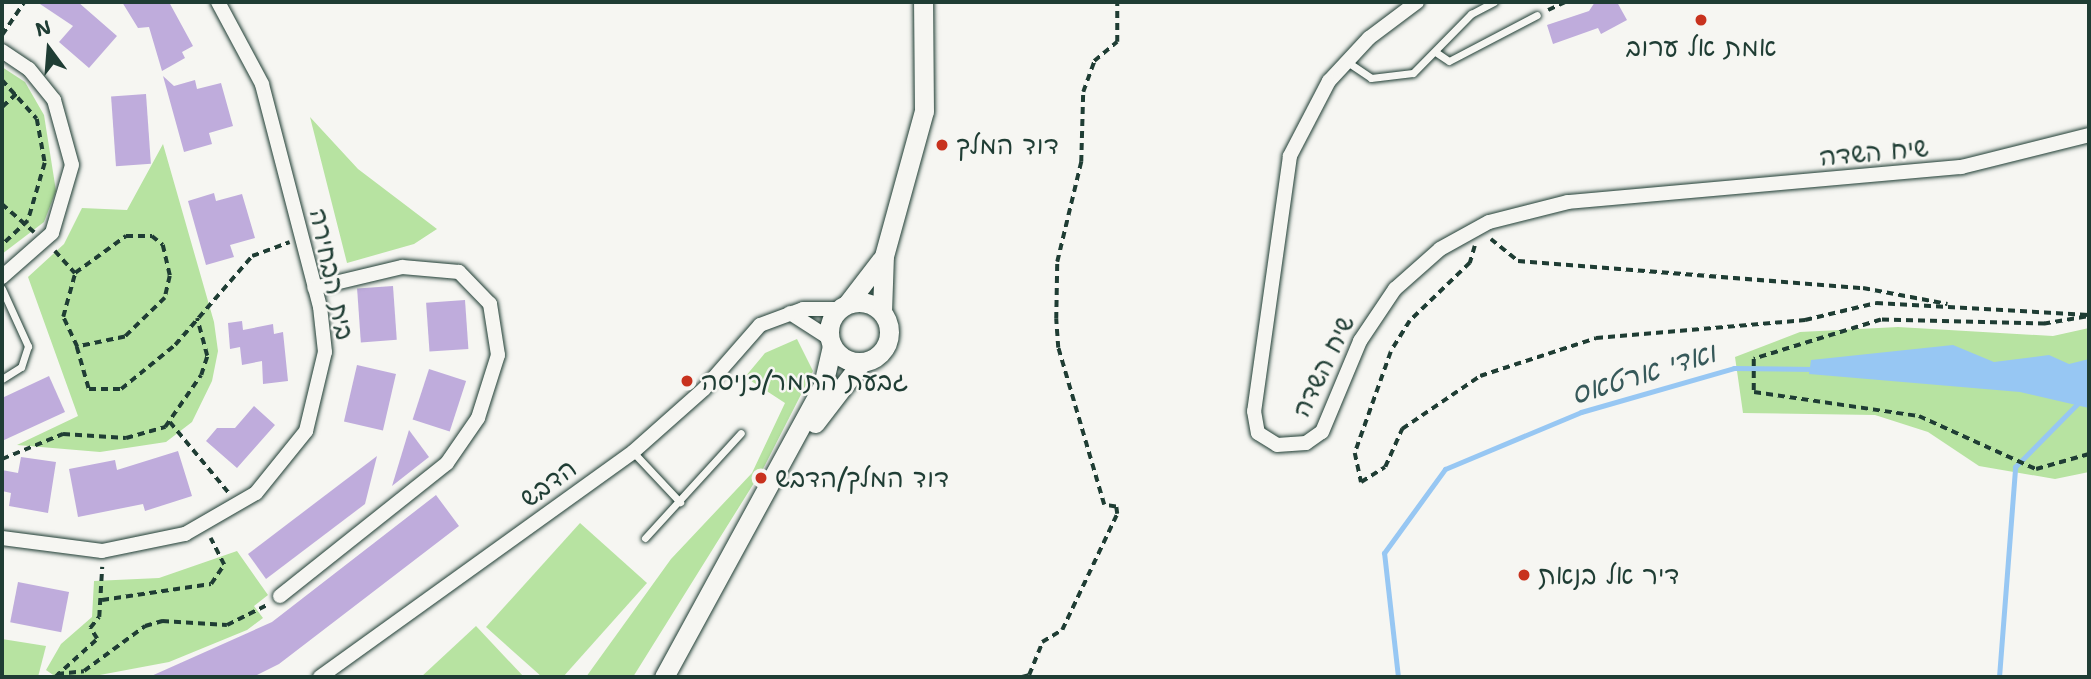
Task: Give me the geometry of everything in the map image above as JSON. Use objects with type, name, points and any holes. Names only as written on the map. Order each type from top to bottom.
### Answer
[{"type":"street","name":"בית הבחירה","points":[[2,538],[102,551],[144,546],[204,525],[239,505],[284,464],[320,393],[325,352],[314,288],[262,84],[218,2]]},
{"type":"street","points":[[747,530],[861,363],[886,347],[890,332],[882,312],[884,256],[924,111],[923,2]]},
{"type":"street","name":"שיח השדה","points":[[1417,2],[1345,61],[1301,129],[1283,185],[1254,411],[1261,437],[1292,446],[1322,432],[1376,313],[1417,267],[1476,228],[1568,202],[1973,166],[2089,135]]},
{"type":"street","points":[[2,51],[43,84],[69,141],[69,191],[45,242],[2,277]]},
{"type":"street","points":[[664,677],[747,530],[822,385],[831,343],[844,306],[884,256]]},
{"type":"street","points":[[280,596],[447,463],[478,418],[498,355],[490,304],[459,272],[402,267],[314,288]]},
{"type":"street","points":[[844,306],[867,302],[882,312]]},
{"type":"street","name":"הדבש","points":[[320,677],[633,452],[704,389],[760,325],[789,312],[844,306]]},
{"type":"street","points":[[789,312],[861,363]]},
{"type":"lane","points":[[1345,61],[1371,78],[1394,78],[1413,73],[1437,53],[1457,26],[1494,2]]},
{"type":"lane","points":[[1437,53],[1450,61],[1537,15]]},
{"type":"lane","points":[[2,289],[28,346],[21,367],[2,379]]},
{"type":"lane","points":[[645,538],[741,433]]},
{"type":"lane","points":[[633,452],[680,502]]},
{"type":"path","points":[[2,35],[24,2]]},
{"type":"path","points":[[1022,677],[1042,642],[1062,630],[1117,514],[1116,507],[1104,505],[1058,348],[1056,319],[1057,262],[1081,162],[1083,92],[1094,61],[1117,42],[1117,2]]},
{"type":"path","points":[[1537,15],[1565,2]]},
{"type":"path","points":[[2,80],[19,92],[37,119],[45,163],[43,186],[26,225],[2,246]]},
{"type":"path","points":[[2,107],[19,92]]},
{"type":"path","points":[[2,204],[75,272]]},
{"type":"path","points":[[1957,307],[1863,288],[1518,261],[1476,228],[1470,263],[1410,321],[1373,393],[1356,453],[1361,482],[1385,467],[1402,429],[1423,412],[1497,366],[1596,338],[1805,320],[1876,303],[2089,315]]},
{"type":"path","points":[[77,347],[106,346],[146,323],[165,298],[169,257],[152,236],[126,236],[75,272],[63,317],[77,347],[89,389],[121,389],[158,363],[252,256],[302,239]]},
{"type":"path","points":[[2089,315],[2045,324],[1881,320],[1754,359],[1754,392],[1919,416],[2036,469],[2089,454]]},
{"type":"path","points":[[2,459],[63,434],[126,439],[170,422],[193,395],[207,356],[197,318]]},
{"type":"path","points":[[170,422],[239,505]]},
{"type":"path","points":[[102,600],[211,584],[224,565],[204,525]]},
{"type":"path","points":[[56,676],[97,639],[90,628],[102,600],[102,551]]},
{"type":"path","points":[[56,676],[85,671],[145,626],[162,621],[227,625],[280,596]]},
{"type":"green space","points":[[2,67],[25,82],[44,115],[56,191],[44,222],[2,254]]},
{"type":"green space","points":[[310,117],[358,169],[437,229],[414,244],[347,263]]},
{"type":"green space","points":[[163,144],[214,322],[218,351],[212,381],[192,422],[166,442],[100,452],[17,445],[78,416],[28,277],[64,244],[82,208],[127,210]]},
{"type":"green space","points":[[1898,327],[2053,336],[2089,328],[2089,472],[2055,479],[1979,466],[1928,432],[1875,415],[1743,413],[1735,357],[1800,332]]},
{"type":"green space","points":[[797,339],[813,371],[764,467],[633,677],[586,677],[671,559],[752,473],[785,403],[745,377],[765,353]]},
{"type":"green space","points":[[580,523],[647,583],[563,677],[542,677],[486,627]]},
{"type":"green space","points":[[237,551],[268,595],[254,606],[263,618],[247,630],[169,662],[89,677],[56,677],[46,670],[61,644],[92,617],[94,581],[159,578]]},
{"type":"green space","points":[[476,626],[524,677],[421,677]]},
{"type":"green space","points":[[2,639],[46,646],[38,677],[2,677]]},
{"type":"water","points":[[1953,345],[1994,362],[2049,355],[2069,364],[2089,359],[2089,408],[2020,392],[1809,374],[1811,360]]},
{"type":"building","points":[[37,2],[78,2],[117,36],[89,68],[59,42],[73,26]]},
{"type":"building","points":[[122,2],[169,2],[193,46],[182,52],[185,58],[162,71],[149,27],[138,28]]},
{"type":"building","points":[[1595,2],[1617,2],[1627,20],[1601,34],[1598,28],[1553,44],[1547,25],[1589,11]]},
{"type":"building","points":[[163,76],[174,86],[195,80],[197,89],[221,83],[233,126],[209,133],[212,144],[184,152]]},
{"type":"building","points":[[146,94],[151,164],[116,166],[111,96]]},
{"type":"building","points":[[214,193],[216,201],[242,194],[255,238],[230,245],[234,257],[206,265],[188,201]]},
{"type":"building","points":[[393,286],[397,340],[361,342],[357,289]]},
{"type":"building","points":[[465,300],[468,349],[430,352],[426,303]]},
{"type":"building","points":[[242,321],[243,330],[273,324],[274,334],[283,332],[288,381],[263,384],[262,361],[242,365],[240,347],[230,349],[228,323]]},
{"type":"building","points":[[357,365],[396,374],[383,431],[344,422]]},
{"type":"building","points":[[429,369],[466,381],[450,431],[413,419]]},
{"type":"building","points":[[49,376],[65,412],[2,441],[2,398]]},
{"type":"building","points":[[254,406],[275,425],[237,468],[206,441],[217,428],[235,428]]},
{"type":"building","points":[[409,430],[429,457],[392,486]]},
{"type":"building","points":[[178,451],[192,496],[145,511],[143,504],[78,517],[69,469],[115,460],[117,470]]},
{"type":"building","points":[[377,456],[365,504],[266,579],[248,554]]},
{"type":"building","points":[[21,457],[56,462],[48,513],[9,506],[11,493],[2,491],[2,470],[18,473]]},
{"type":"building","points":[[436,495],[459,526],[279,664],[253,677],[149,677],[272,622]]},
{"type":"building","points":[[18,582],[69,592],[61,632],[10,622]]},
{"type":"waterway","name":"ואדי ארטאס","points":[[1398,677],[1384,553],[1445,469],[1581,412],[1734,368],[1814,369]]},
{"type":"waterway","points":[[1999,677],[2015,467],[2079,402]]},
{"type":"place","name":"אמת אל ערוב","points":[[1701,20]]},
{"type":"place","name":"דוד המלך","points":[[942,145]]},
{"type":"place","name":"גבעת התמר/כניסה","points":[[687,381]]},
{"type":"place","name":"דוד המלך/הדבש","points":[[761,478]]},
{"type":"place","name":"דיר אל בנאת","points":[[1524,575]]}]
